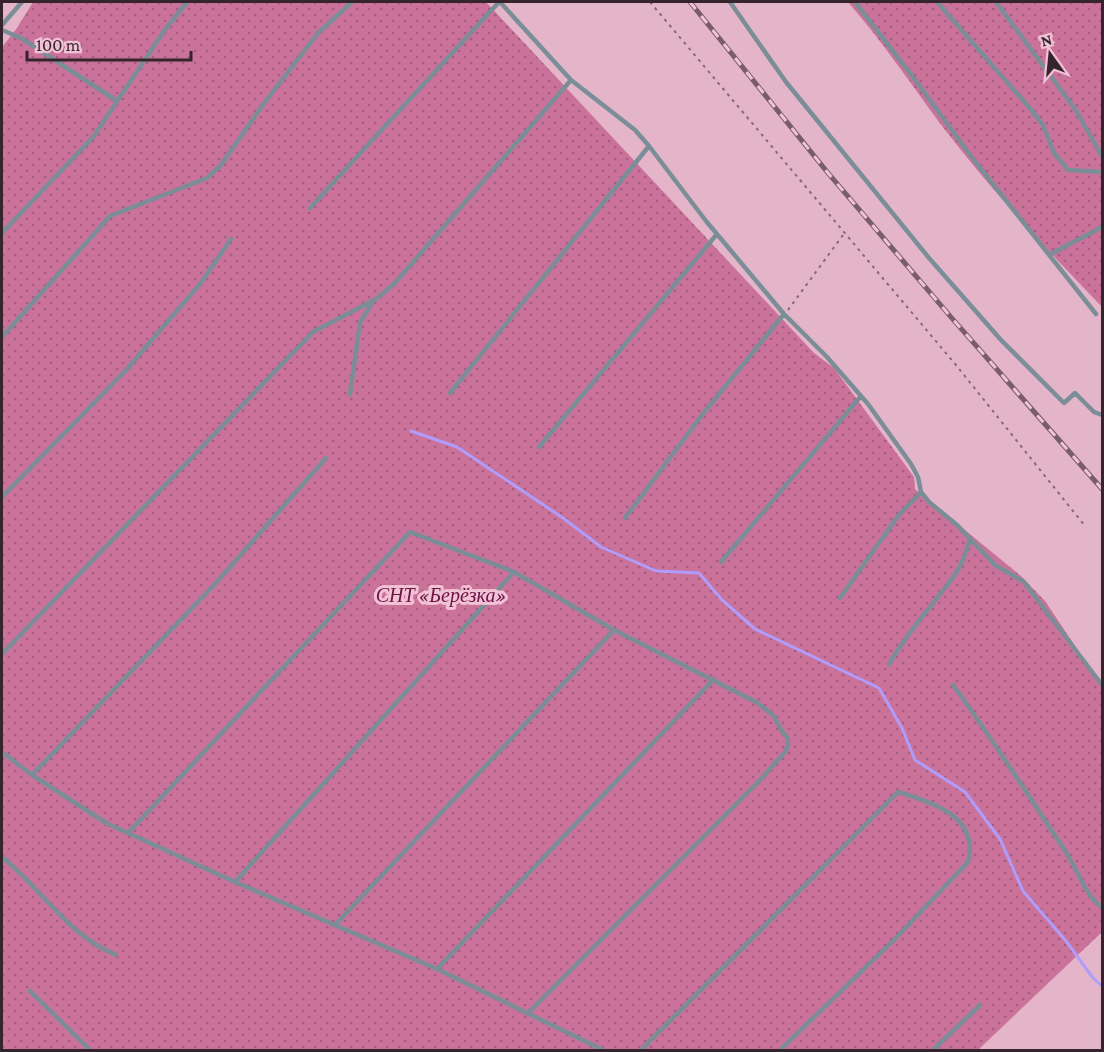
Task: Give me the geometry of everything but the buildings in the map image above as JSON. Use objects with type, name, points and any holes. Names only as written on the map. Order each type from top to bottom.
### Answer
[{"type":"lane","points":[[2,25],[22,2]]},
{"type":"lane","points":[[2,233],[94,136],[164,31],[187,2]]},
{"type":"lane","points":[[2,337],[110,216],[207,178],[221,165],[262,106],[318,33],[352,2]]},
{"type":"lane","points":[[310,208],[499,2],[571,80],[635,130],[650,146],[717,234],[784,314],[827,357],[861,396],[911,464],[918,477],[921,492],[929,502],[970,538],[995,565],[1024,582],[1102,685]]},
{"type":"lane","points":[[730,2],[786,82],[929,258],[1001,340],[1064,403],[1076,393],[1094,412],[1102,415]]},
{"type":"lane","points":[[855,2],[914,77],[973,159],[1096,314]]},
{"type":"lane","points":[[937,2],[1043,125],[1054,153],[1068,170],[1102,172]]},
{"type":"lane","points":[[996,2],[1075,109],[1102,156]]},
{"type":"lane","points":[[2,30],[21,38],[117,101]]},
{"type":"lane","points":[[2,654],[313,332],[373,301],[394,284],[571,80]]},
{"type":"lane","points":[[450,393],[650,146]]},
{"type":"lane","points":[[1048,255],[1102,227]]},
{"type":"lane","points":[[539,447],[717,234]]},
{"type":"lane","points":[[2,497],[126,370],[200,284],[231,239]]},
{"type":"lane","points":[[350,394],[360,323],[373,301]]},
{"type":"lane","points":[[625,518],[702,415],[784,314]]},
{"type":"lane","points":[[722,562],[861,396]]},
{"type":"lane","points":[[32,775],[215,584],[326,458]]},
{"type":"lane","points":[[840,597],[898,516],[921,492]]},
{"type":"lane","points":[[129,832],[410,532],[514,572],[614,630],[756,702],[774,716],[787,737],[789,745],[751,789],[527,1014]]},
{"type":"lane","points":[[889,664],[957,574],[967,553],[970,538]]},
{"type":"lane","points":[[235,882],[514,572]]},
{"type":"lane","points":[[335,925],[614,630]]},
{"type":"lane","points":[[437,969],[714,679]]},
{"type":"lane","points":[[953,685],[1044,819],[1094,901],[1102,908]]},
{"type":"lane","points":[[2,752],[32,775],[106,823],[235,882],[437,969],[603,1050]]},
{"type":"lane","points":[[641,1050],[898,792],[942,807],[969,835],[971,849],[968,862],[894,940],[780,1050]]},
{"type":"lane","points":[[2,857],[78,933],[98,948],[116,955]]},
{"type":"lane","points":[[30,991],[90,1050]]},
{"type":"lane","points":[[933,1050],[980,1005]]},
{"type":"path","points":[[650,2],[956,365],[1085,526]]},
{"type":"path","points":[[784,314],[844,234]]},
{"type":"green space","name":"СНТ «Берёзка»","points":[[33,2],[486,2],[814,353],[834,368],[914,477],[915,489],[1021,576],[1045,601],[1102,686],[1102,932],[978,1050],[2,1050],[2,47]]},
{"type":"green space","points":[[848,2],[1102,2],[1102,307],[978,170]]},
{"type":"waterway","points":[[411,431],[457,447],[563,518],[601,547],[656,571],[699,573],[722,600],[755,629],[879,688],[902,728],[915,760],[965,792],[1000,839],[1023,891],[1066,941],[1093,978],[1102,986]]},
{"type":"railway","points":[[690,2],[828,173],[1102,489]]}]
